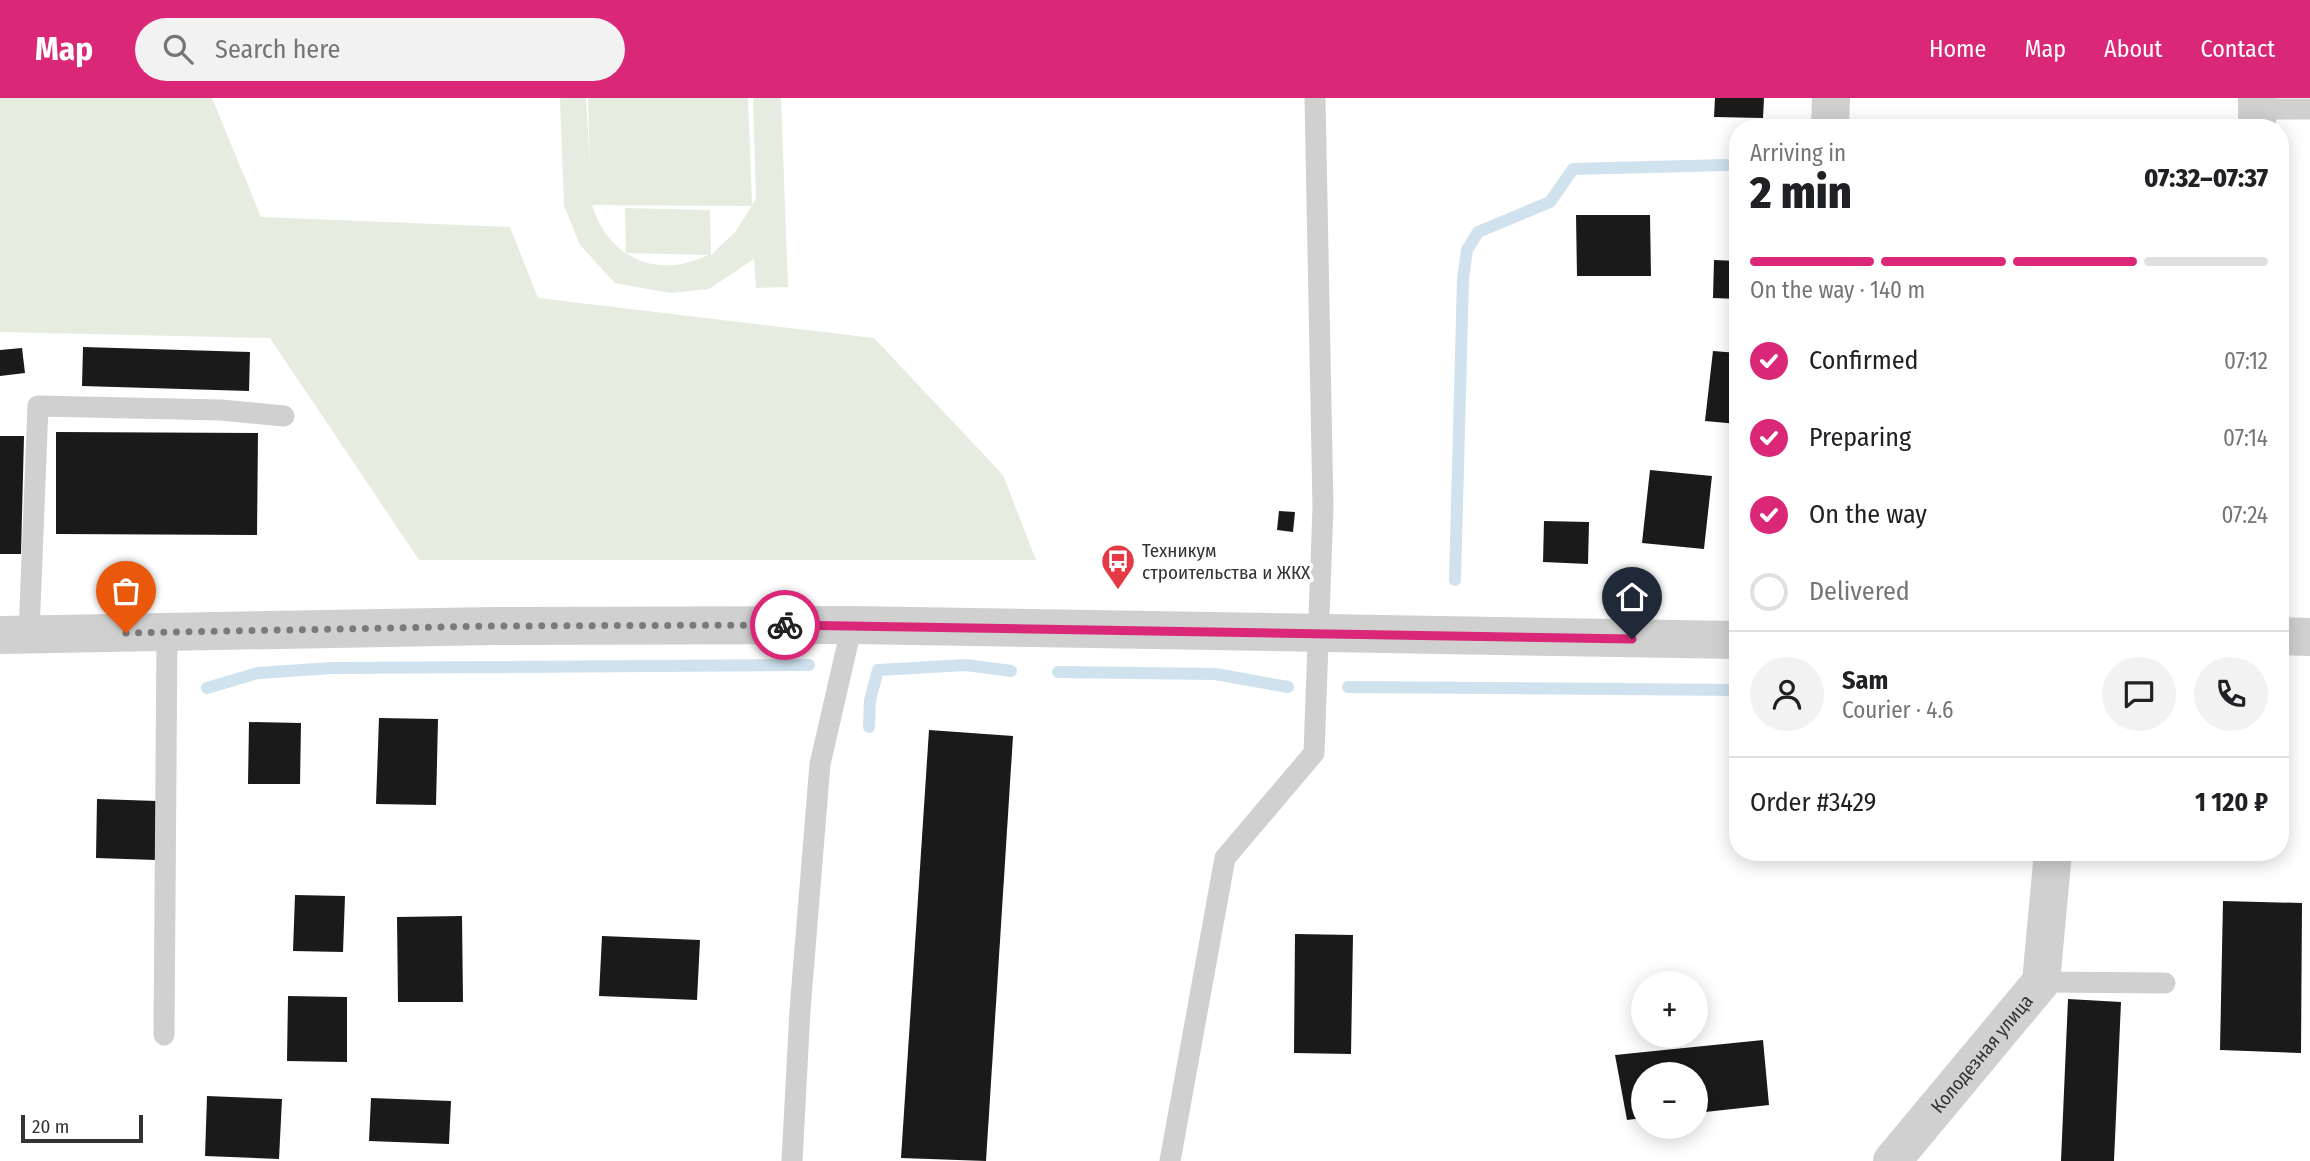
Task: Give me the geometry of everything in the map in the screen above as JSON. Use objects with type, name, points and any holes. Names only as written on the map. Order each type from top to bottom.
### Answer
[{"type":"street","points":[[1830,98],[1830,119]]},
{"type":"street","points":[[14,634],[494,626],[852,625],[1317,635],[1729,640]]},
{"type":"street","points":[[2289,636],[2310,637]]},
{"type":"street","name":"Колодезная улица","points":[[1892,1161],[2041,982],[2052,861]]},
{"type":"lane","points":[[1170,1161],[1225,858],[1314,753],[1323,507],[1315,98]]},
{"type":"lane","points":[[2257,111],[2310,109]]},
{"type":"lane","points":[[14,634],[38,406],[221,410],[284,416]]},
{"type":"lane","points":[[792,1161],[800,1010],[820,764],[852,625]]},
{"type":"lane","points":[[164,1035],[167,632]]},
{"type":"lane","points":[[2041,982],[2165,983]]},
{"type":"shaded area","points":[[0,98],[212,98],[261,217],[510,227],[538,298],[874,338],[1003,475],[1036,560],[419,560],[270,338],[0,332]]},
{"type":"shaded area","points":[[560,98],[586,98],[590,165],[588,98],[748,98],[752,205],[756,198],[753,98],[781,98],[788,287],[756,288],[754,259],[709,289],[670,293],[615,283],[580,245],[564,206]],"holes":[[[592,205],[751,206],[736,231],[711,255],[710,210],[625,208],[626,253],[599,223]],[[626,253],[708,255],[671,265],[653,264]]]},
{"type":"building","points":[[1715,98],[1764,98],[1763,118],[1714,117]]},
{"type":"building","points":[[1576,215],[1650,215],[1651,276],[1577,276]]},
{"type":"building","points":[[1714,260],[1729,261],[1729,299],[1713,298]]},
{"type":"building","points":[[83,347],[250,352],[249,391],[82,386]]},
{"type":"building","points":[[22,348],[25,373],[0,376],[0,350]]},
{"type":"building","points":[[1713,351],[1729,352],[1729,423],[1705,421]]},
{"type":"building","points":[[56,432],[258,433],[257,535],[56,534]]},
{"type":"building","points":[[0,436],[24,436],[21,554],[0,554]]},
{"type":"building","points":[[1650,470],[1712,476],[1704,549],[1642,543]]},
{"type":"building","points":[[1279,511],[1295,512],[1293,532],[1277,530]]},
{"type":"building","points":[[1544,521],[1589,522],[1588,564],[1543,562]]},
{"type":"building","points":[[379,718],[438,719],[436,805],[376,804]]},
{"type":"building","points":[[249,722],[301,723],[300,784],[248,784]]},
{"type":"building","points":[[929,730],[1013,736],[986,1161],[901,1158]]},
{"type":"building","points":[[97,799],[157,801],[156,860],[96,858]]},
{"type":"building","points":[[295,895],[345,896],[343,952],[293,951]]},
{"type":"building","points":[[2223,901],[2302,903],[2301,1053],[2220,1050]]},
{"type":"building","points":[[462,916],[463,1002],[398,1002],[397,917]]},
{"type":"building","points":[[1295,934],[1353,935],[1351,1054],[1294,1053]]},
{"type":"building","points":[[602,936],[700,940],[697,1000],[599,996]]},
{"type":"building","points":[[288,996],[347,997],[347,1062],[287,1061]]},
{"type":"building","points":[[2068,999],[2121,1002],[2114,1161],[2061,1161]]},
{"type":"building","points":[[1763,1040],[1769,1105],[1708,1112],[1708,1062],[1631,1062],[1631,1120],[1627,1120],[1615,1055],[1708,1048],[1708,1046]]},
{"type":"building","points":[[207,1096],[282,1099],[279,1159],[205,1156]]},
{"type":"building","points":[[371,1098],[451,1101],[449,1144],[369,1141]]},
{"type":"waterway","points":[[1455,580],[1463,279],[1467,250],[1478,232],[1550,202],[1573,169],[1726,165]]},
{"type":"waterway","points":[[207,688],[258,673],[332,668],[809,665]]},
{"type":"waterway","points":[[869,727],[870,700],[878,670],[966,665],[1011,671]]},
{"type":"waterway","points":[[1058,672],[1215,674],[1288,687]]},
{"type":"waterway","points":[[1348,687],[1729,690]]},
{"type":"way so far","points":[[126,633],[494,626],[785,625]]},
{"type":"place","name":"Техникум строительства и ЖКХ","points":[[1118,591]]},
{"type":"route","points":[[785,625],[1632,639]]}]
